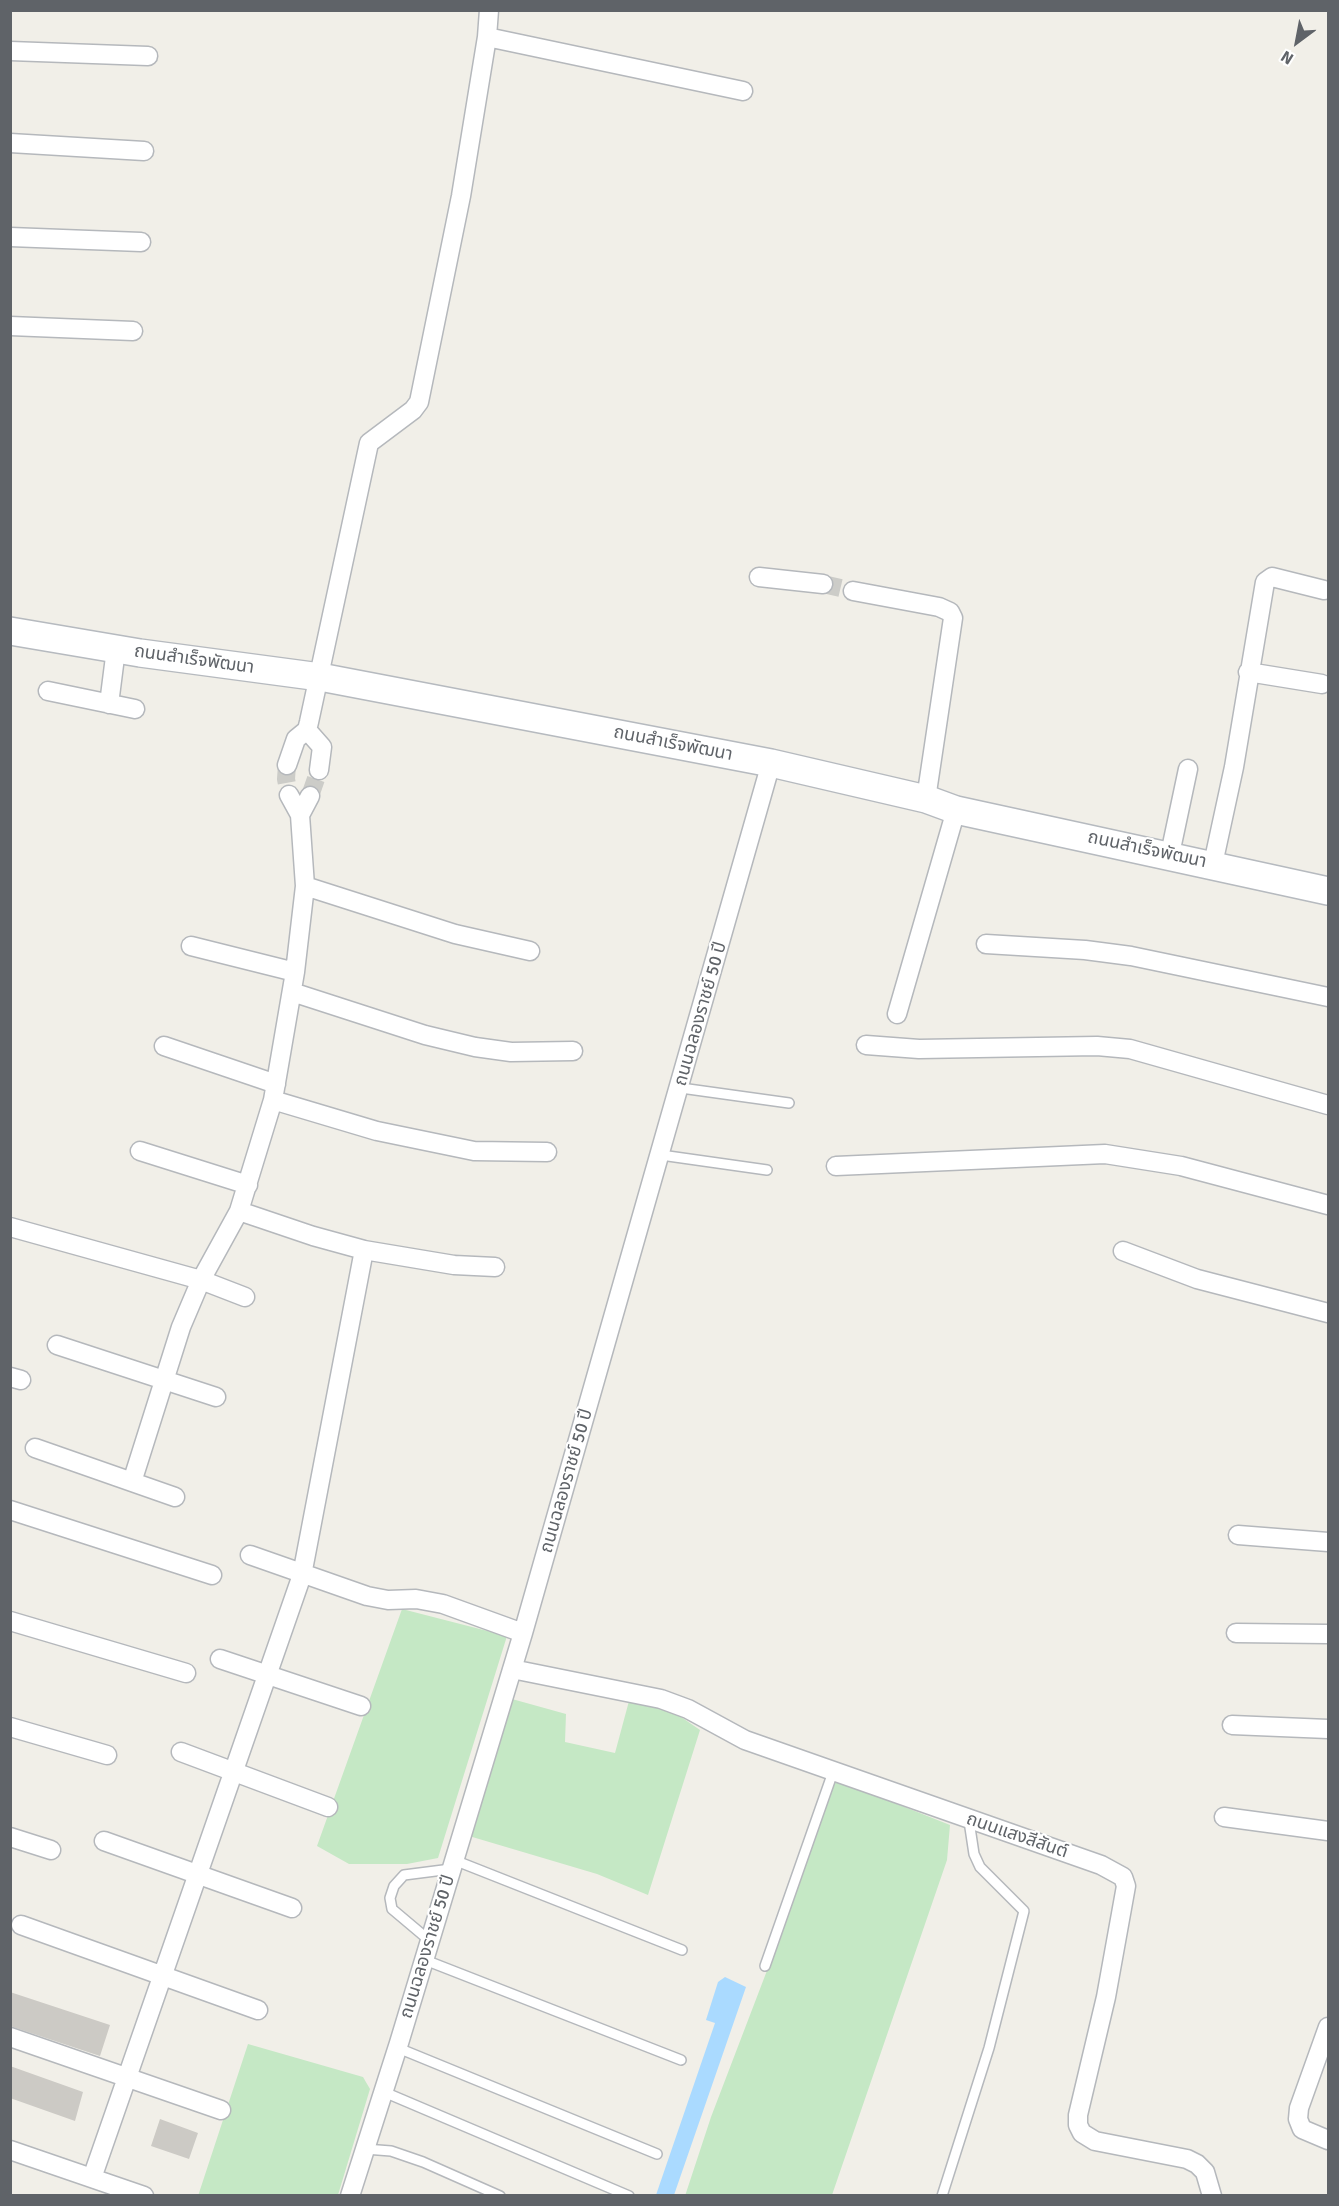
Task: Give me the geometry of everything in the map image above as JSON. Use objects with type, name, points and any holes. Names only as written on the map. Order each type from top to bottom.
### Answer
[{"type":"street","points":[[287,765],[296,739],[308,726],[369,442],[413,410],[419,402],[461,196],[487,37],[489,10]]},
{"type":"street","points":[[487,37],[743,91]]},
{"type":"street","points":[[10,51],[148,56]]},
{"type":"street","points":[[10,143],[144,151]]},
{"type":"street","points":[[10,237],[141,242]]},
{"type":"street","points":[[10,326],[133,331]]},
{"type":"street","points":[[759,577],[823,584]]},
{"type":"street","points":[[1213,864],[1234,767],[1248,672],[1265,582],[1272,577],[1324,590]]},
{"type":"street","points":[[853,591],[939,607],[950,612],[953,618],[926,799]]},
{"type":"street","name":"ถนนสำเร็จพัฒนา","points":[[10,630],[114,666],[318,685],[771,763],[926,799],[956,810],[1329,891]]},
{"type":"street","points":[[110,704],[114,666]]},
{"type":"street","points":[[1248,672],[1322,684]]},
{"type":"street","points":[[48,691],[135,709]]},
{"type":"street","points":[[308,726],[322,747],[319,770]]},
{"type":"street","name":"ถนนฉลองราชย์ 50 ปี","points":[[350,2196],[398,2048],[523,1633],[681,1088],[771,763]]},
{"type":"street","points":[[1170,855],[1188,769]]},
{"type":"street","points":[[132,1482],[181,1327],[201,1280],[239,1211],[275,1092],[295,972],[305,886],[300,815],[289,795]]},
{"type":"street","points":[[300,815],[310,796]]},
{"type":"street","points":[[897,1014],[956,810]]},
{"type":"street","points":[[305,886],[455,934],[530,951]]},
{"type":"street","points":[[986,944],[1085,950],[1131,956],[1329,997]]},
{"type":"street","points":[[191,946],[295,972]]},
{"type":"street","points":[[292,992],[425,1035],[475,1047],[511,1052],[573,1051]]},
{"type":"street","points":[[866,1045],[919,1049],[1097,1046],[1130,1049],[1329,1105]]},
{"type":"street","points":[[164,1046],[377,1131],[464,1149],[547,1152]]},
{"type":"street","points":[[140,1151],[248,1185]]},
{"type":"street","points":[[836,1166],[1105,1154],[1181,1166],[1329,1205]]},
{"type":"street","points":[[239,1211],[313,1236],[364,1250],[453,1265],[495,1267]]},
{"type":"street","points":[[10,1227],[201,1280],[245,1297]]},
{"type":"street","points":[[92,2178],[302,1575],[364,1250]]},
{"type":"street","points":[[1123,1251],[1197,1279],[1329,1312]]},
{"type":"street","points":[[57,1345],[216,1397]]},
{"type":"street","points":[[35,1448],[175,1497]]},
{"type":"street","points":[[11,1511],[212,1575]]},
{"type":"street","points":[[1238,1535],[1329,1542]]},
{"type":"street","points":[[250,1555],[367,1596],[388,1600],[416,1599],[443,1604],[523,1633]]},
{"type":"street","points":[[10,1621],[186,1673]]},
{"type":"street","points":[[1236,1632],[1329,1634]]},
{"type":"street","points":[[220,1659],[361,1706]]},
{"type":"street","name":"ถนนแสงสีสันต์","points":[[512,1669],[661,1700],[688,1709],[745,1740],[969,1821],[1101,1865],[1123,1877],[1126,1886],[1106,1997],[1078,2115],[1078,2125],[1082,2133],[1095,2140],[1187,2159],[1197,2164],[1205,2172],[1212,2196]]},
{"type":"street","points":[[1232,1725],[1329,1729]]},
{"type":"street","points":[[10,1726],[107,1755]]},
{"type":"street","points":[[181,1752],[328,1807]]},
{"type":"street","points":[[1224,1817],[1329,1831]]},
{"type":"street","points":[[10,1837],[51,1850]]},
{"type":"street","points":[[104,1841],[292,1908]]},
{"type":"street","points":[[21,1925],[258,2010]]},
{"type":"street","points":[[1327,2034],[1299,2108],[1298,2119],[1302,2129],[1329,2140]]},
{"type":"street","points":[[10,2037],[126,2079],[222,2110]]},
{"type":"street","points":[[10,2150],[144,2196]]},
{"type":"lane","points":[[681,1088],[789,1103]]},
{"type":"lane","points":[[661,1155],[766,1170]]},
{"type":"lane","points":[[765,1966],[833,1772]]},
{"type":"lane","points":[[942,2196],[989,2048],[1024,1911],[980,1867],[974,1854],[969,1821]]},
{"type":"lane","points":[[430,1941],[392,1909],[390,1898],[394,1886],[404,1875],[453,1865],[682,1950]]},
{"type":"lane","points":[[424,1960],[681,2060]]},
{"type":"lane","points":[[398,2048],[657,2154]]},
{"type":"lane","points":[[384,2092],[630,2196]]},
{"type":"lane","points":[[365,2149],[391,2151],[423,2162],[500,2196]]},
{"type":"green space","points":[[402,1609],[507,1636],[438,1858],[407,1864],[349,1864],[317,1846]]},
{"type":"green space","points":[[512,1699],[566,1714],[565,1742],[615,1753],[629,1701],[671,1710],[700,1730],[648,1895],[597,1874],[469,1836]]},
{"type":"green space","points":[[834,1779],[950,1825],[947,1860],[832,2195],[685,2196],[711,2117],[776,1947]]},
{"type":"green space","points":[[248,2044],[363,2077],[370,2089],[338,2195],[198,2196]]},
{"type":"water","points":[[725,1977],[746,1987],[674,2195],[656,2195],[715,2023],[706,2020],[718,1982]]},
{"type":"building","points":[[10,1992],[110,2025],[100,2056],[10,2026]]},
{"type":"building","points":[[10,2066],[83,2092],[75,2121],[10,2098]]},
{"type":"building","points":[[160,2119],[198,2133],[189,2159],[151,2146]]},
{"type":"tunnel","points":[[823,584],[853,591]]},
{"type":"tunnel","points":[[287,765],[286,779],[289,795]]},
{"type":"tunnel","points":[[310,796],[319,770]]}]
